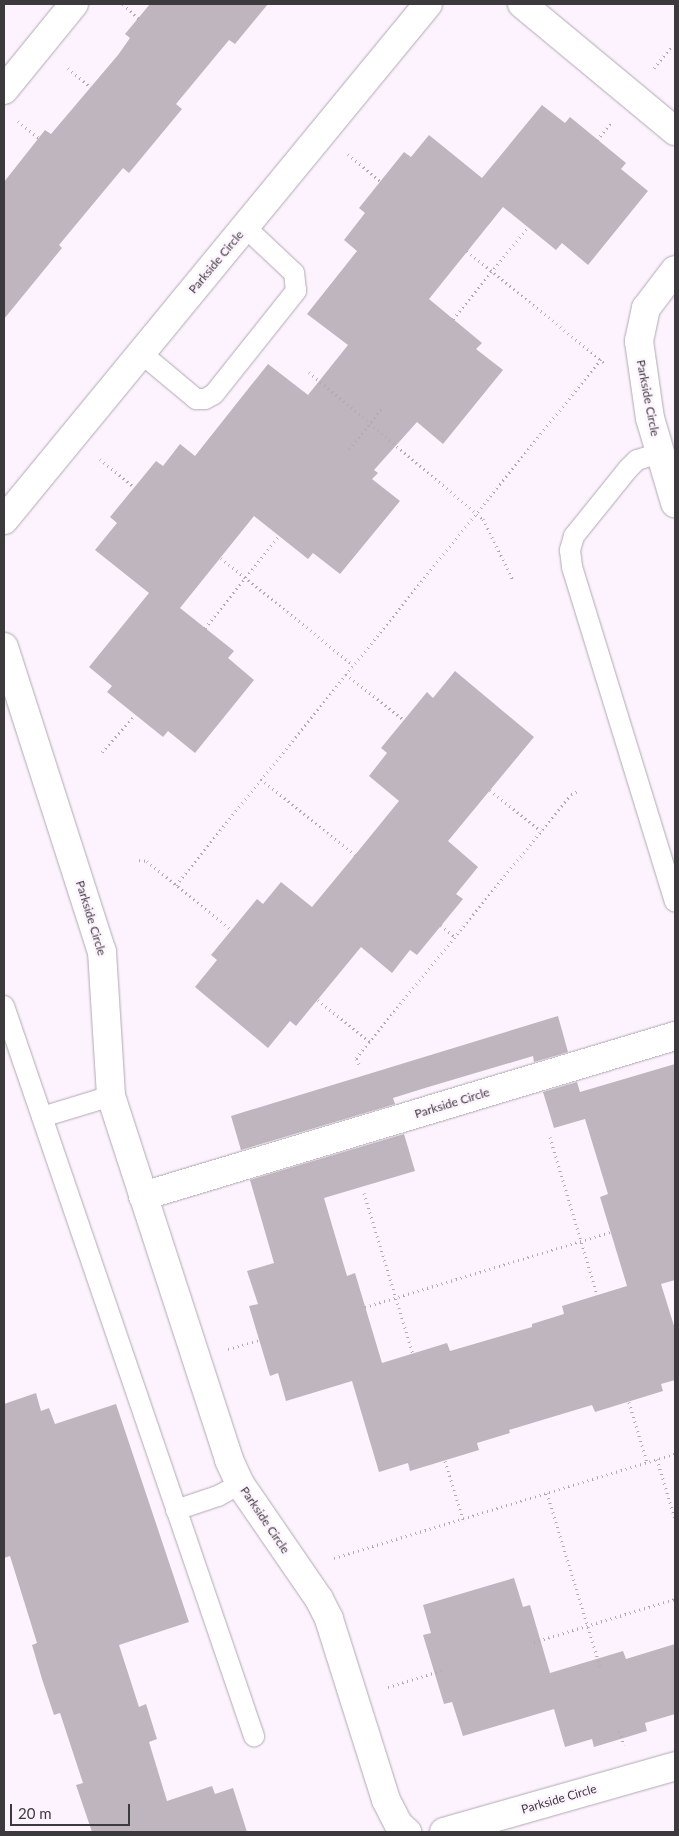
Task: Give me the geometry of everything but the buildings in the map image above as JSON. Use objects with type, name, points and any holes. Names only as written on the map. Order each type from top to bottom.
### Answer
[{"type":"street","points":[[4,90],[74,4]]},
{"type":"street","name":"Parkside Circle","points":[[4,520],[428,4]]},
{"type":"street","points":[[522,4],[675,130]]},
{"type":"street","name":"Parkside Circle","points":[[675,270],[646,308],[638,341],[650,418],[675,503]]},
{"type":"street","name":"Parkside Circle","points":[[4,647],[102,952],[111,1096],[240,1484],[319,1599],[329,1619],[386,1800],[399,1825],[406,1832]]},
{"type":"street","name":"Parkside Circle","points":[[143,1196],[675,1036]]},
{"type":"street","name":"Parkside Circle","points":[[444,1832],[675,1766]]},
{"type":"lane","points":[[140,353],[196,399],[206,399],[214,394],[296,292],[294,273],[244,227]]},
{"type":"lane","points":[[660,453],[637,460],[628,469],[574,536],[570,550],[572,567],[675,901]]},
{"type":"lane","points":[[4,1006],[254,1736]]},
{"type":"lane","points":[[42,1116],[111,1096]]},
{"type":"lane","points":[[176,1510],[218,1496],[240,1484]]},
{"type":"path","points":[[123,4],[138,18]]},
{"type":"path","points":[[654,69],[671,47]]},
{"type":"path","points":[[64,65],[91,87]]},
{"type":"path","points":[[12,116],[39,138]]},
{"type":"path","points":[[597,140],[616,117]]},
{"type":"path","points":[[342,149],[380,181]]},
{"type":"path","points":[[453,319],[528,227]]},
{"type":"path","points":[[467,251],[610,367]]},
{"type":"path","points":[[176,885],[600,359]]},
{"type":"path","points":[[309,372],[483,519],[513,580]]},
{"type":"path","points":[[349,449],[384,406]]},
{"type":"path","points":[[94,455],[134,487]]},
{"type":"path","points":[[205,628],[279,536]]},
{"type":"path","points":[[221,558],[353,666]]},
{"type":"path","points":[[346,674],[404,720]]},
{"type":"path","points":[[102,752],[135,715]]},
{"type":"path","points":[[261,779],[355,855]]},
{"type":"path","points":[[490,790],[541,832]]},
{"type":"path","points":[[359,1064],[356,1058],[572,794],[578,791]]},
{"type":"path","points":[[139,860],[147,861],[231,930]]},
{"type":"path","points":[[441,925],[456,937]]},
{"type":"path","points":[[318,1000],[370,1042]]},
{"type":"path","points":[[550,1137],[597,1295]]},
{"type":"path","points":[[364,1193],[413,1354]]},
{"type":"path","points":[[365,1307],[611,1232]]},
{"type":"path","points":[[226,1350],[259,1340]]},
{"type":"path","points":[[628,1402],[647,1462]]},
{"type":"path","points":[[327,1560],[675,1454]]},
{"type":"path","points":[[657,1459],[675,1519]]},
{"type":"path","points":[[445,1461],[463,1519]]},
{"type":"path","points":[[547,1493],[600,1666]]},
{"type":"path","points":[[534,1642],[675,1599]]},
{"type":"path","points":[[384,1688],[443,1670]]},
{"type":"path","points":[[619,1731],[622,1738]]}]
